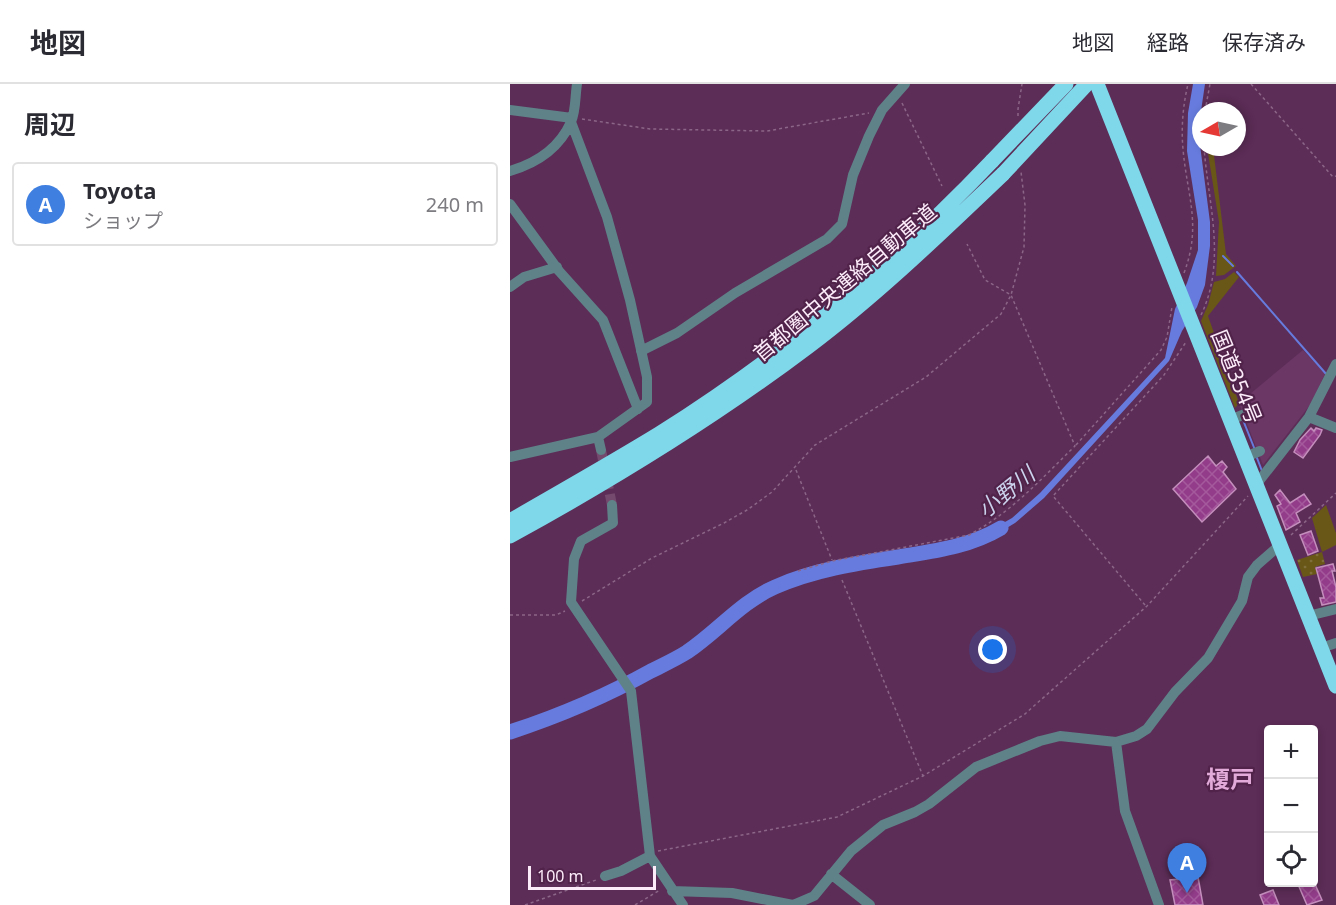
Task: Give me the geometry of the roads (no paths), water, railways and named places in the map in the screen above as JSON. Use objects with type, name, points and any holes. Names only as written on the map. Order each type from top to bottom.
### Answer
[{"type":"highway","name":"首都圏中央連絡自動車道","points":[[510,521],[659,434],[724,391],[794,339],[915,239],[1066,84]]},
{"type":"highway","name":"首都圏中央連絡自動車道","points":[[510,536],[666,445],[811,345],[923,249],[1003,174],[1087,84]]},
{"type":"highway","name":"国道354号","points":[[1097,84],[1192,326],[1238,417],[1252,454],[1257,485],[1308,616],[1329,646],[1336,686]]},
{"type":"street","points":[[510,171],[543,158],[554,148],[572,120],[577,84]]},
{"type":"street","points":[[641,351],[677,333],[735,293],[827,239],[842,224],[853,175],[868,136],[882,111],[901,88]]},
{"type":"street","points":[[510,110],[572,120]]},
{"type":"street","points":[[510,457],[598,437],[647,402],[647,377],[630,300],[607,217],[572,120]]},
{"type":"street","points":[[510,204],[557,267],[603,321],[638,409]]},
{"type":"street","points":[[510,286],[524,277],[557,267]]},
{"type":"street","points":[[1257,485],[1310,417],[1336,364]]},
{"type":"street","points":[[1310,417],[1336,428]]},
{"type":"street","points":[[598,437],[601,450]]},
{"type":"street","points":[[612,505],[613,523],[582,541],[574,559],[570,592],[573,604],[632,691],[650,856],[683,905]]},
{"type":"street","points":[[670,888],[732,892],[793,904],[814,896],[851,851],[883,825],[929,804],[963,776],[990,760],[1060,736],[1116,742],[1136,736],[1147,729],[1174,692],[1208,658],[1242,601],[1248,577],[1257,565],[1280,545]]},
{"type":"street","points":[[1308,616],[1336,609]]},
{"type":"street","points":[[1116,742],[1125,811],[1159,905]]},
{"type":"street","points":[[605,876],[621,871],[650,856]]},
{"type":"street","points":[[831,874],[870,905]]},
{"type":"water","points":[[1193,84],[1205,84],[1202,102],[1192,102],[1192,156],[1201,156],[1210,222],[1210,246],[1205,285],[1197,307],[1182,331],[1169,361],[1044,498],[1015,523],[985,541],[984,534],[1012,518],[1040,493],[1165,358],[1175,309],[1198,250],[1198,220],[1187,151],[1188,113]]},
{"type":"waterway","points":[[1223,256],[1233,266]]},
{"type":"waterway","points":[[1237,272],[1327,375]]},
{"type":"waterway","points":[[1243,420],[1255,450]]},
{"type":"waterway","points":[[1257,458],[1262,471]]},
{"type":"waterway","name":"小野川","points":[[510,732],[582,705],[678,657],[698,644],[751,601],[775,587],[835,568],[951,547],[976,540],[1001,528]]},
{"type":"tunnel","points":[[601,450],[612,505]]},
{"type":"place","name":"Toyota","points":[[1187,893]]},
{"type":"district","name":"榎戸","points":[[1230,780]]}]
